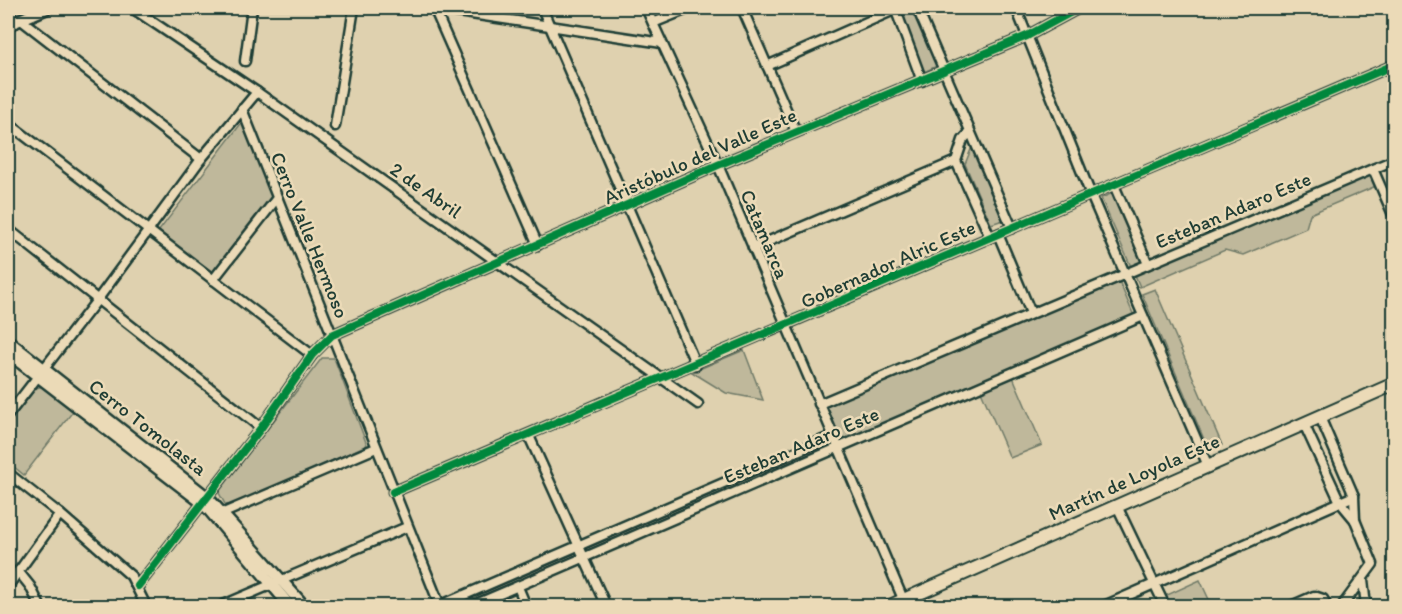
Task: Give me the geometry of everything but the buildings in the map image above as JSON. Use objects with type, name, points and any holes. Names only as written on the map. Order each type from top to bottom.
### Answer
[{"type":"main road","name":"Martín de Loyola Este","points":[[890,606],[905,604],[1117,506],[1394,385]]},
{"type":"street","points":[[8,25],[47,8]]},
{"type":"street","name":"2 de Abril","points":[[132,8],[257,92],[665,378],[698,404]]},
{"type":"street","points":[[245,61],[252,8]]},
{"type":"street","points":[[335,126],[354,8]]},
{"type":"street","points":[[433,8],[662,43]]},
{"type":"street","points":[[433,8],[538,244]]},
{"type":"street","points":[[542,8],[696,365]]},
{"type":"street","name":"Catamarca","points":[[646,8],[718,165],[905,604]]},
{"type":"street","points":[[653,23],[690,8]]},
{"type":"street","points":[[742,8],[796,132]]},
{"type":"street","points":[[917,8],[1012,228]]},
{"type":"street","points":[[1016,8],[1091,195],[1208,466]]},
{"type":"street","name":"Aristóbulo del Valle Este","points":[[332,335],[718,165],[1027,36],[1079,8]]},
{"type":"street","points":[[767,66],[895,9],[922,81]]},
{"type":"street","points":[[20,19],[201,159]]},
{"type":"street","name":"Gobernador Alric Este","points":[[393,492],[696,365],[1395,65]]},
{"type":"street","points":[[8,415],[98,299],[201,159],[257,92]]},
{"type":"street","name":"Cerro Valle Hermoso","points":[[242,109],[440,606]]},
{"type":"street","points":[[8,123],[312,355]]},
{"type":"street","points":[[970,132],[963,140],[956,161],[1031,314]]},
{"type":"street","name":"Esteban Adaro Este","points":[[819,404],[1395,160]]},
{"type":"street","points":[[753,248],[956,161]]},
{"type":"street","points":[[1373,169],[1395,217]]},
{"type":"street","points":[[1113,185],[1148,264]]},
{"type":"street","points":[[213,280],[277,198]]},
{"type":"street","points":[[8,229],[261,428]]},
{"type":"street","name":"Esteban Adaro Este","points":[[472,606],[1143,316]]},
{"type":"street","points":[[138,586],[261,428],[312,355],[332,335]]},
{"type":"street","name":"Cerro Tomolasta","points":[[8,341],[41,373],[206,501],[278,583],[304,606]]},
{"type":"street","name":"Cerro Tomolasta","points":[[8,354],[41,373]]},
{"type":"street","points":[[1320,417],[1354,496],[1355,520]]},
{"type":"street","points":[[1304,424],[1340,502],[1355,520],[1373,564],[1342,606]]},
{"type":"street","points":[[529,436],[606,606]]},
{"type":"street","name":"Esteban Adaro Este","points":[[440,606],[832,436]]},
{"type":"street","points":[[219,515],[376,448]]},
{"type":"street","points":[[8,473],[60,514],[131,576],[146,606]]},
{"type":"street","points":[[1104,606],[1354,496]]},
{"type":"street","points":[[1117,506],[1165,606]]},
{"type":"street","points":[[8,586],[60,514]]},
{"type":"street","points":[[221,606],[407,527]]},
{"type":"street","points":[[18,571],[30,586],[40,606]]},
{"type":"street","points":[[1363,580],[1365,606]]},
{"type":"street","name":"Cerro Tomolasta","points":[[278,583],[290,606]]},
{"type":"street","points":[[518,587],[526,606]]},
{"type":"street","points":[[1292,606],[1314,596],[1323,599],[1327,606]]},
{"type":"shaded area","points":[[902,8],[914,8],[937,66],[924,72],[901,15]]},
{"type":"shaded area","points":[[243,121],[273,196],[214,273],[158,232]]},
{"type":"shaded area","points":[[972,147],[1003,220],[991,224],[965,164]]},
{"type":"shaded area","points":[[1371,174],[1376,186],[1310,214],[1306,228],[1243,255],[1225,250],[1140,287],[1135,275]]},
{"type":"shaded area","points":[[1113,193],[1144,264],[1132,269],[1101,198]]},
{"type":"shaded area","points":[[1119,281],[1134,316],[841,441],[826,406]]},
{"type":"shaded area","points":[[1155,289],[1222,445],[1209,451],[1142,294]]},
{"type":"shaded area","points":[[744,350],[763,400],[726,393],[692,372]]},
{"type":"shaded area","points":[[322,358],[334,358],[367,445],[232,506],[225,504],[219,493],[221,489]]},
{"type":"shaded area","points":[[1013,377],[1042,445],[1010,458],[981,391]]},
{"type":"shaded area","points":[[43,386],[74,410],[24,475],[8,462],[8,424],[36,388]]},
{"type":"shaded area","points":[[828,441],[830,446],[591,551],[588,546]]},
{"type":"shaded area","points":[[573,554],[574,557],[460,606],[458,602]]},
{"type":"shaded area","points":[[1200,580],[1212,606],[1170,606],[1165,596]]},
{"type":"cycle path","points":[[138,586],[261,428],[312,355],[332,335],[718,165],[1027,36],[1079,8]]},
{"type":"cycle path","points":[[393,492],[1394,65]]}]
